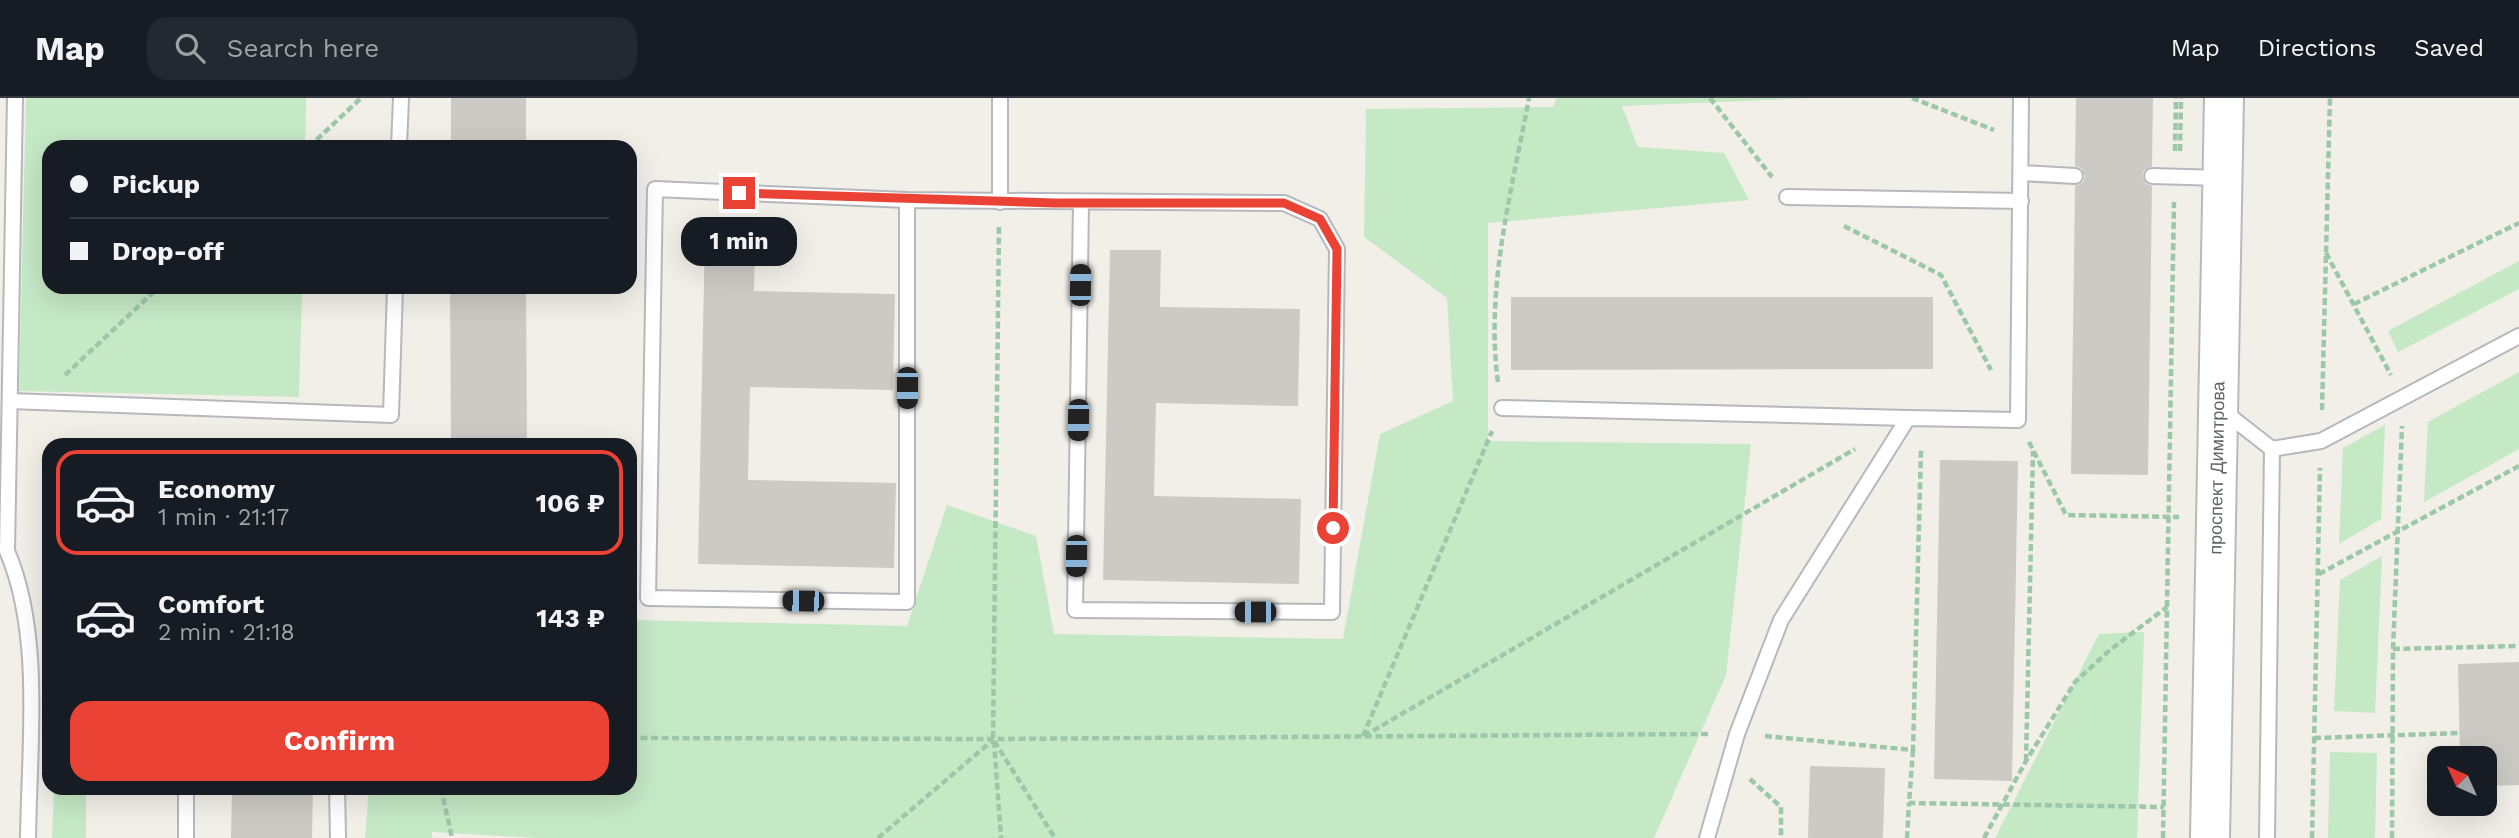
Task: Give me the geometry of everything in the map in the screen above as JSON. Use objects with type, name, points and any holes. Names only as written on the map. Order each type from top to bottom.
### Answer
[{"type":"main road","name":"проспект Димитрова","points":[[2210,838],[2224,98]]},
{"type":"lane","points":[[15,98],[10,401],[3,551],[17,575],[31,644],[28,838]]},
{"type":"lane","points":[[399,140],[401,98]]},
{"type":"lane","points":[[1000,98],[1000,201]]},
{"type":"lane","points":[[1502,408],[2018,420],[2021,98]]},
{"type":"lane","points":[[2021,173],[2075,176]]},
{"type":"lane","points":[[2152,176],[2222,178]]},
{"type":"lane","points":[[907,200],[907,602],[648,598],[655,189],[907,200],[1284,203],[1320,219],[1337,249],[1332,612],[1075,610],[1081,203]]},
{"type":"lane","points":[[1787,197],[2021,201]]},
{"type":"lane","points":[[10,401],[391,415],[395,294]]},
{"type":"lane","points":[[2218,407],[2272,449],[2321,441],[2519,336]]},
{"type":"lane","points":[[1707,838],[1737,734],[1781,620],[1915,418]]},
{"type":"lane","points":[[2267,838],[2272,449]]},
{"type":"lane","points":[[186,795],[186,838]]},
{"type":"lane","points":[[337,795],[338,838]]},
{"type":"path","points":[[316,140],[361,98]]},
{"type":"path","points":[[1363,736],[1502,408],[1496,365],[1497,271],[1529,98]]},
{"type":"path","points":[[1710,98],[1787,197],[1941,275],[2066,514],[2215,518]]},
{"type":"path","points":[[1912,98],[2021,141]]},
{"type":"path","points":[[2163,838],[2176,98]]},
{"type":"path","points":[[1000,201],[993,739],[1001,838]]},
{"type":"path","points":[[2354,304],[2519,223]]},
{"type":"path","points":[[2325,253],[2403,397],[2393,649],[2392,838]]},
{"type":"path","points":[[37,401],[152,294]]},
{"type":"path","points":[[1363,736],[1915,418]]},
{"type":"path","points":[[1907,838],[1913,750],[1915,418]]},
{"type":"path","points":[[2026,761],[2033,450]]},
{"type":"path","points":[[2318,574],[2519,466]]},
{"type":"path","points":[[1984,838],[2026,761],[2075,682],[2110,650],[2167,607]]},
{"type":"path","points":[[2393,649],[2519,646]]},
{"type":"path","points":[[2314,738],[2460,733]]},
{"type":"path","points":[[637,738],[993,739],[1737,734],[1913,750]]},
{"type":"path","points":[[878,838],[993,739]]},
{"type":"path","points":[[993,739],[1055,838]]},
{"type":"path","points":[[1729,761],[1781,807],[1781,838]]},
{"type":"path","points":[[443,795],[452,838]]},
{"type":"path","points":[[1909,803],[2164,807]]},
{"type":"green space","points":[[26,98],[306,98],[305,140],[42,140],[42,294],[302,294],[299,397],[19,391]]},
{"type":"green space","points":[[1557,98],[1816,98],[1622,106],[1638,147],[1724,153],[1749,200],[1488,223],[1488,441],[1751,444],[1726,675],[1654,838],[538,838],[432,832],[432,838],[365,838],[368,795],[637,795],[637,620],[907,626],[947,505],[1036,536],[1054,634],[1343,639],[1380,434],[1453,401],[1447,298],[1364,237],[1366,109],[1553,107]]},
{"type":"green space","points":[[2519,261],[2519,289],[2398,352],[2388,331]]},
{"type":"green space","points":[[2519,372],[2519,449],[2424,502],[2428,422]]},
{"type":"green space","points":[[2385,425],[2381,519],[2339,544],[2343,448]]},
{"type":"green space","points":[[2382,556],[2375,713],[2334,711],[2340,580]]},
{"type":"green space","points":[[2144,632],[2137,838],[1995,838],[2099,634]]},
{"type":"green space","points":[[2330,752],[2377,753],[2375,838],[2328,838]]},
{"type":"green space","points":[[54,795],[86,795],[86,838],[52,838]]},
{"type":"building","points":[[451,98],[526,98],[526,140],[451,140]]},
{"type":"building","points":[[2076,98],[2153,98],[2152,166],[2144,170],[2142,176],[2146,184],[2152,186],[2148,475],[2071,474],[2075,186],[2083,182],[2085,176],[2081,168],[2075,166]]},
{"type":"building","points":[[705,234],[755,235],[754,291],[895,294],[893,390],[750,387],[748,480],[896,483],[894,568],[698,564]]},
{"type":"building","points":[[1110,250],[1161,250],[1160,307],[1300,309],[1298,406],[1156,403],[1154,496],[1301,499],[1299,584],[1103,580]]},
{"type":"building","points":[[450,294],[526,294],[527,438],[451,438]]},
{"type":"building","points":[[1511,297],[1933,297],[1933,369],[1511,370]]},
{"type":"building","points":[[1940,460],[2018,461],[2012,781],[1934,779]]},
{"type":"building","points":[[2519,662],[2519,785],[2497,786],[2497,746],[2460,746],[2458,664]]},
{"type":"building","points":[[1810,766],[1885,768],[1883,838],[1808,838]]},
{"type":"building","points":[[232,795],[313,795],[312,838],[231,838]]},
{"type":"route","points":[[739,193],[1054,203],[1284,203],[1320,219],[1337,249],[1333,528]]}]
